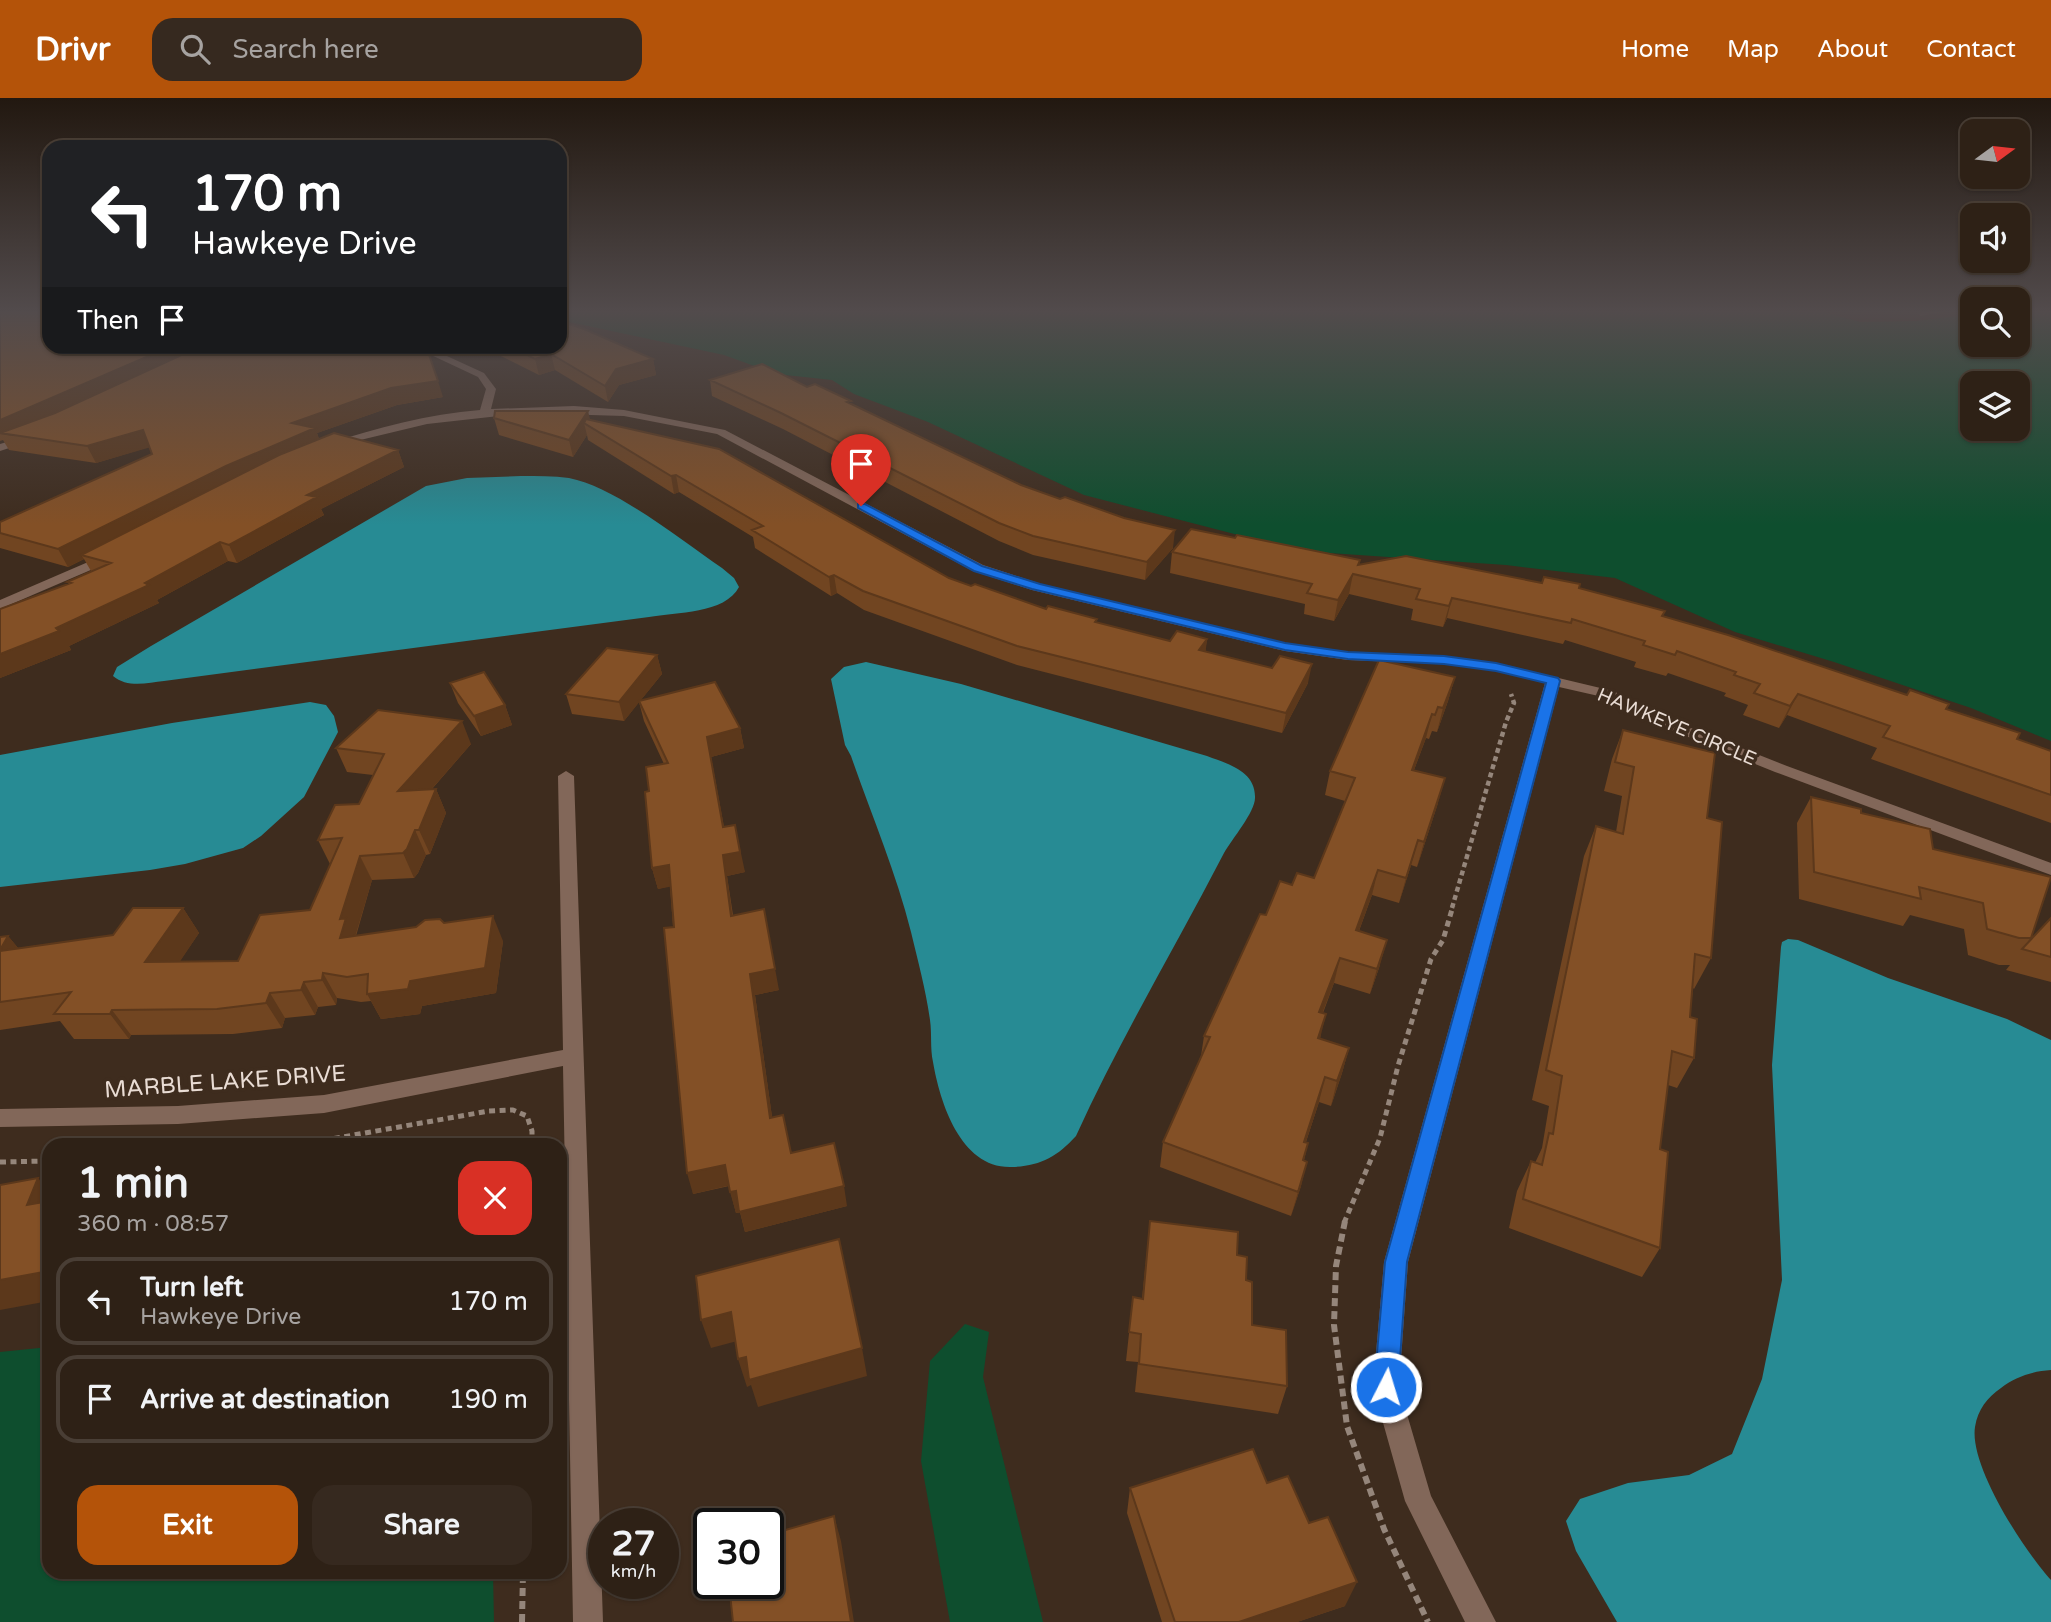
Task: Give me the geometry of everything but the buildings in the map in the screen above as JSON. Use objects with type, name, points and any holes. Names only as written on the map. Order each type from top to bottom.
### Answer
[{"type":"street","points":[[485,412],[491,389],[486,382]]},
{"type":"street","name":"HAWKEYE CIRCLE","points":[[323,450],[408,423],[515,409],[635,413],[677,420],[721,432],[978,568],[1037,587],[1285,646],[1348,656],[1496,667],[1608,694],[1676,727],[1782,769],[2051,869]]},
{"type":"street","points":[[0,448],[41,434]]},
{"type":"street","points":[[0,605],[119,551]]},
{"type":"street","points":[[1480,1622],[1419,1501],[1386,1387],[1387,1373],[1396,1262],[1553,681]]},
{"type":"street","points":[[566,776],[588,1622]]},
{"type":"street","name":"MARBLE LAKE DRIVE","points":[[0,1118],[178,1115],[324,1104],[575,1056]]},
{"type":"path","points":[[337,1138],[489,1111],[513,1110],[527,1116],[532,1138]]},
{"type":"path","points":[[0,1162],[42,1161]]},
{"type":"path","points":[[522,1622],[523,1579]]},
{"type":"green space","points":[[835,382],[1960,382],[1960,441],[2030,441],[2030,382],[2051,382],[2051,741],[1971,708],[1735,632],[1615,578],[1506,565],[1300,551],[1084,495],[928,422],[854,394]]},
{"type":"green space","points":[[965,1324],[989,1332],[983,1377],[1043,1622],[950,1622],[921,1461],[930,1361]]},
{"type":"green space","points":[[42,1348],[42,1579],[493,1579],[494,1622],[0,1622],[0,1352]]},
{"type":"water","points":[[467,478],[569,478],[607,492],[648,516],[722,568],[734,578],[739,587],[723,602],[686,612],[151,683],[124,682],[113,676],[117,667],[151,646],[426,486]]},
{"type":"water","points":[[866,662],[961,684],[1207,756],[1239,770],[1251,781],[1254,789],[1255,798],[1251,811],[1224,853],[1148,994],[1076,1136],[1062,1150],[1040,1162],[1012,1167],[994,1165],[979,1157],[956,1131],[941,1096],[932,1057],[931,1025],[911,932],[891,865],[845,745],[831,679],[844,667]]},
{"type":"water","points":[[310,702],[326,705],[334,716],[338,732],[304,797],[261,836],[243,848],[185,864],[150,870],[0,887],[0,755],[172,723]]},
{"type":"water","points":[[1788,939],[1798,940],[1888,978],[2007,1019],[2051,1040],[2051,1370],[2024,1375],[1991,1396],[1978,1415],[1975,1444],[2001,1508],[2027,1550],[2051,1580],[2051,1622],[1617,1622],[1576,1551],[1566,1521],[1580,1499],[1628,1483],[1689,1475],[1732,1454],[1762,1379],[1782,1280],[1772,1065],[1781,947],[1782,942]]},
{"type":"route","points":[[861,506],[978,568],[1037,587],[1285,646],[1348,656],[1444,660],[1496,667],[1553,681],[1396,1262],[1386,1387]]}]
